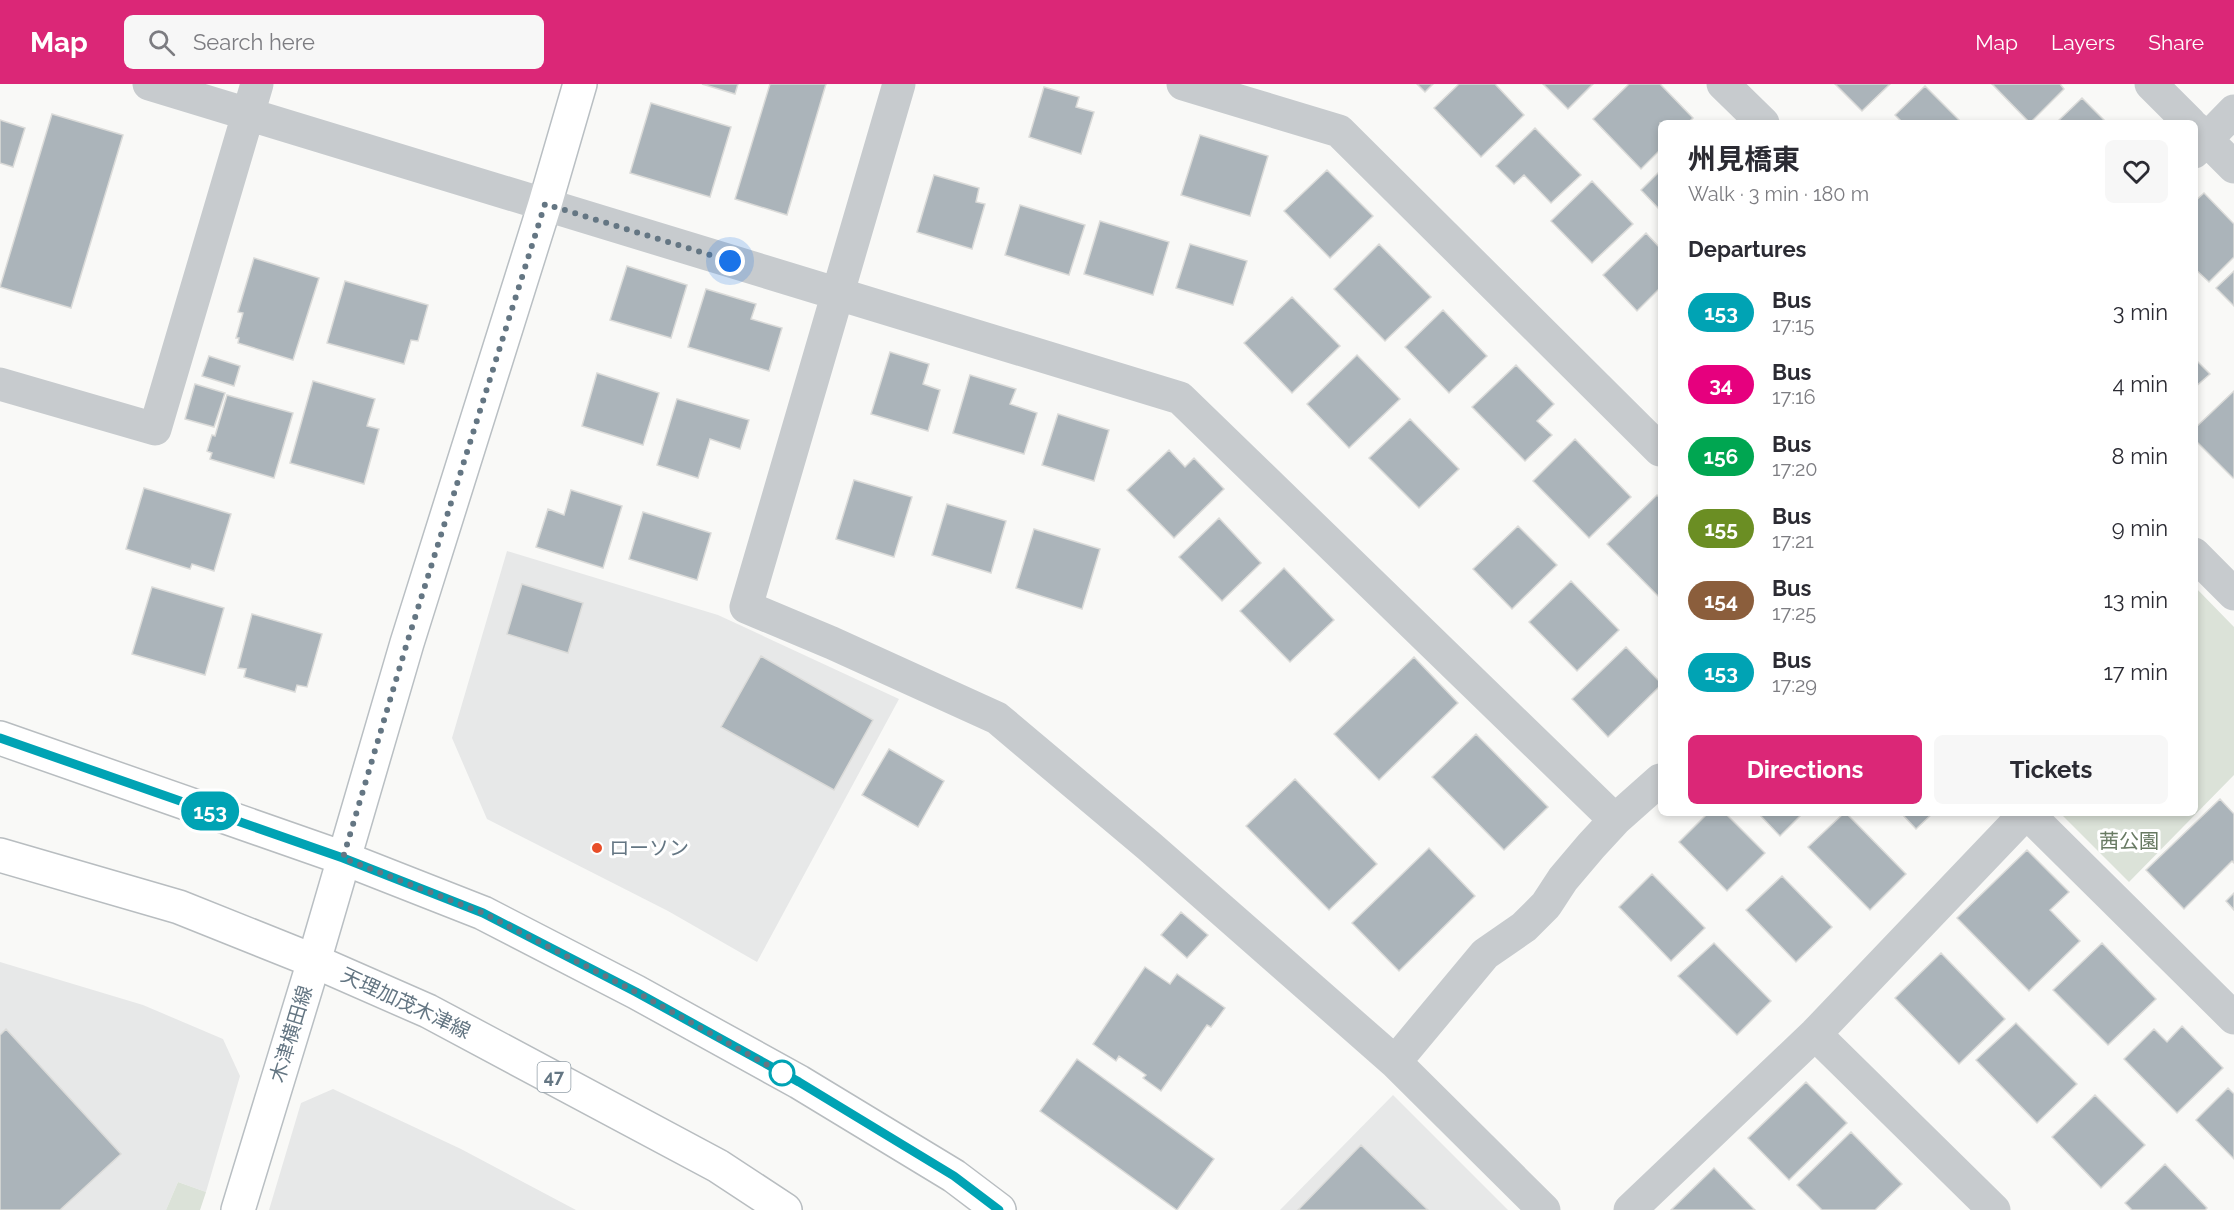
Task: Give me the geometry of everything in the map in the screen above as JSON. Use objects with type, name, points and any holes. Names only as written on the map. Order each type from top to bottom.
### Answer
[{"type":"main road","name":"木津横田線","points":[[238,1210],[407,643],[545,204],[580,84]]},
{"type":"main road","points":[[0,738],[343,858],[483,913],[636,992],[799,1082],[954,1176],[999,1210]]},
{"type":"main road","name":"天理加茂木津線","points":[[0,855],[179,907],[314,961],[428,1011],[718,1166],[785,1210]]},
{"type":"street","points":[[149,84],[253,99],[545,204],[1180,398],[1615,820]]},
{"type":"street","points":[[899,84],[746,607],[832,643],[997,718],[1149,846],[1395,1062],[1544,1210]]},
{"type":"street","points":[[1183,84],[1339,131],[1658,448]]},
{"type":"street","points":[[1723,84],[1759,120]]},
{"type":"street","points":[[2151,84],[2183,120]]},
{"type":"street","points":[[0,384],[155,429],[253,99]]},
{"type":"street","points":[[2198,134],[2234,111]]},
{"type":"street","points":[[2198,137],[2234,167]]},
{"type":"street","points":[[2198,558],[2234,594]]},
{"type":"street","points":[[1395,1062],[1485,954],[1524,927],[1546,905],[1563,879],[1615,820],[1658,782]]},
{"type":"street","points":[[1630,1210],[1815,1034],[2024,816]]},
{"type":"street","points":[[2030,816],[2234,1018]]},
{"type":"street","points":[[1815,1034],[1994,1210]]},
{"type":"shaded area","points":[[507,551],[718,615],[899,699],[757,962],[668,911],[487,819],[452,738]]},
{"type":"shaded area","points":[[0,962],[143,1005],[223,1039],[240,1076],[206,1192],[178,1182],[166,1210],[0,1210]]},
{"type":"shaded area","points":[[333,1089],[461,1149],[576,1210],[269,1210],[301,1103]]},
{"type":"shaded area","points":[[1393,1095],[1508,1210],[1280,1210]]},
{"type":"green space","name":"茜公園","points":[[2198,590],[2234,627],[2234,775],[2198,812]]},
{"type":"green space","name":"茜公園","points":[[2063,816],[2194,816],[2129,882]]},
{"type":"green space","points":[[178,1182],[206,1192],[200,1210],[166,1210]]},
{"type":"building","points":[[702,84],[738,84],[735,94]]},
{"type":"building","points":[[770,84],[826,84],[787,215],[735,199]]},
{"type":"building","points":[[1417,84],[1433,84],[1425,92]]},
{"type":"building","points":[[1459,84],[1495,84],[1524,115],[1481,157],[1434,108]]},
{"type":"building","points":[[1543,84],[1593,84],[1568,109]]},
{"type":"building","points":[[1629,84],[1660,84],[1693,118],[1691,120],[1658,120],[1658,152],[1641,169],[1593,119]]},
{"type":"building","points":[[1835,84],[1890,84],[1862,111]]},
{"type":"building","points":[[1992,84],[2060,84],[2064,89],[2033,120],[2027,120]]},
{"type":"building","points":[[1925,86],[1959,120],[1900,120],[1895,115]]},
{"type":"building","points":[[1044,87],[1079,97],[1076,107],[1094,112],[1081,154],[1029,137]]},
{"type":"building","points":[[2082,98],[2104,120],[2059,120]]},
{"type":"building","points":[[651,103],[731,127],[710,197],[630,173]]},
{"type":"building","points":[[52,114],[123,135],[71,308],[0,287]]},
{"type":"building","points":[[0,120],[25,128],[13,167],[0,163]]},
{"type":"building","points":[[1535,128],[1581,175],[1551,203],[1524,175],[1514,184],[1496,166]]},
{"type":"building","points":[[1200,135],[1268,156],[1250,216],[1181,195]]},
{"type":"building","points":[[1327,170],[1373,216],[1330,258],[1284,211]]},
{"type":"building","points":[[1658,173],[1658,208],[1641,190]]},
{"type":"building","points":[[934,175],[979,188],[976,202],[985,204],[972,249],[917,232]]},
{"type":"building","points":[[1592,181],[1633,224],[1592,263],[1551,221]]},
{"type":"building","points":[[2204,193],[2234,224],[2234,257],[2209,282],[2198,272],[2198,198]]},
{"type":"building","points":[[1020,205],[1085,225],[1069,275],[1005,255]]},
{"type":"building","points":[[1100,221],[1169,242],[1153,295],[1084,274]]},
{"type":"building","points":[[1646,233],[1658,246],[1658,290],[1637,311],[1603,275]]},
{"type":"building","points":[[1190,244],[1247,261],[1233,305],[1176,288]]},
{"type":"building","points":[[1379,244],[1431,297],[1385,341],[1334,289]]},
{"type":"building","points":[[254,258],[319,278],[293,360],[238,343],[239,338],[236,338],[243,313],[238,312]]},
{"type":"building","points":[[627,266],[687,285],[671,338],[610,320]]},
{"type":"building","points":[[2234,271],[2234,306],[2216,288]]},
{"type":"building","points":[[345,281],[428,305],[418,341],[411,340],[404,364],[327,343]]},
{"type":"building","points":[[706,289],[756,304],[751,319],[782,328],[769,371],[688,347]]},
{"type":"building","points":[[1292,297],[1340,346],[1292,393],[1244,343]]},
{"type":"building","points":[[1443,310],[1487,356],[1449,393],[1405,347]]},
{"type":"building","points":[[890,352],[929,364],[923,384],[940,390],[928,431],[871,414]]},
{"type":"building","points":[[1357,355],[1400,399],[1349,448],[1307,404]]},
{"type":"building","points":[[209,356],[240,366],[234,386],[202,376]]},
{"type":"building","points":[[2198,362],[2210,374],[2198,384]]},
{"type":"building","points":[[1516,365],[1554,404],[1537,421],[1552,435],[1525,461],[1472,407]]},
{"type":"building","points":[[597,373],[659,393],[643,445],[582,426]]},
{"type":"building","points":[[970,375],[1016,389],[1010,404],[1037,413],[1024,454],[953,433]]},
{"type":"building","points":[[313,381],[375,399],[367,426],[379,429],[364,484],[290,463]]},
{"type":"building","points":[[195,384],[225,393],[214,427],[185,419]]},
{"type":"building","points":[[2234,391],[2233,478],[2198,443],[2198,425]]},
{"type":"building","points":[[227,395],[293,413],[274,478],[210,459],[212,453],[207,451],[212,435],[215,436]]},
{"type":"building","points":[[677,399],[749,420],[740,449],[710,439],[698,478],[657,465]]},
{"type":"building","points":[[1058,414],[1109,430],[1094,481],[1042,465]]},
{"type":"building","points":[[1410,419],[1459,469],[1419,508],[1369,458]]},
{"type":"building","points":[[1575,439],[1631,497],[1589,538],[1533,481]]},
{"type":"building","points":[[1169,450],[1185,467],[1194,458],[1224,489],[1174,538],[1127,490]]},
{"type":"building","points":[[854,480],[912,497],[894,557],[836,539]]},
{"type":"building","points":[[144,488],[231,514],[214,571],[192,564],[190,569],[126,549]]},
{"type":"building","points":[[571,490],[622,506],[603,568],[536,547],[548,509],[564,515]]},
{"type":"building","points":[[1658,496],[1658,596],[1607,544]]},
{"type":"building","points":[[947,504],[1006,521],[991,573],[932,555]]},
{"type":"building","points":[[643,512],[711,533],[697,580],[629,559]]},
{"type":"building","points":[[1219,518],[1261,563],[1222,601],[1179,557]]},
{"type":"building","points":[[1518,526],[1557,565],[1512,609],[1473,569]]},
{"type":"building","points":[[1034,529],[1100,549],[1082,609],[1016,588]]},
{"type":"building","points":[[1284,568],[1334,620],[1290,662],[1240,611]]},
{"type":"building","points":[[1571,581],[1619,630],[1577,671],[1529,622]]},
{"type":"building","points":[[522,584],[583,603],[568,653],[507,634]]},
{"type":"building","points":[[152,587],[224,608],[205,675],[132,654]]},
{"type":"building","points":[[252,614],[322,634],[307,687],[297,685],[295,692],[244,677],[246,669],[238,668]]},
{"type":"building","points":[[1626,647],[1658,680],[1658,688],[1608,737],[1572,699]]},
{"type":"building","points":[[761,656],[873,720],[834,790],[721,727]]},
{"type":"building","points":[[1414,657],[1458,703],[1379,780],[1334,734]]},
{"type":"building","points":[[1476,734],[1548,807],[1504,850],[1432,777]]},
{"type":"building","points":[[889,749],[944,781],[918,827],[862,795]]},
{"type":"building","points":[[1295,779],[1377,864],[1329,910],[1246,826]]},
{"type":"building","points":[[2220,799],[2234,814],[2234,863],[2232,861],[2184,909],[2146,870]]},
{"type":"building","points":[[1705,816],[1728,816],[1765,853],[1727,891],[1679,842]]},
{"type":"building","points":[[1761,816],[1800,816],[1780,836]]},
{"type":"building","points":[[1841,816],[1849,816],[1906,874],[1870,910],[1808,847]]},
{"type":"building","points":[[1904,816],[1930,816],[1916,829]]},
{"type":"building","points":[[1429,848],[1475,896],[1399,971],[1352,923]]},
{"type":"building","points":[[2027,850],[2069,892],[2050,910],[2080,941],[2029,991],[1957,918]]},
{"type":"building","points":[[1652,874],[1705,928],[1671,961],[1619,907]]},
{"type":"building","points":[[1782,876],[1832,927],[1796,962],[1746,910]]},
{"type":"building","points":[[2234,893],[2234,910],[2226,901]]},
{"type":"building","points":[[1181,912],[1208,935],[1187,958],[1161,935]]},
{"type":"building","points":[[1714,943],[1771,1001],[1737,1035],[1678,976]]},
{"type":"building","points":[[2102,943],[2156,999],[2108,1045],[2053,990]]},
{"type":"building","points":[[1941,953],[2005,1019],[1959,1064],[1895,998]]},
{"type":"building","points":[[1145,967],[1170,984],[1177,974],[1225,1008],[1211,1027],[1207,1025],[1161,1091],[1143,1078],[1146,1075],[1119,1056],[1116,1061],[1093,1044]]},
{"type":"building","points":[[2016,1023],[2077,1084],[2037,1123],[1976,1060]]},
{"type":"building","points":[[2182,1026],[2223,1068],[2177,1113],[2124,1059],[2154,1029],[2167,1042]]},
{"type":"building","points":[[6,1029],[121,1154],[60,1210],[0,1210],[0,1035]]},
{"type":"building","points":[[1077,1059],[1214,1159],[1177,1210],[1040,1111]]},
{"type":"building","points":[[1806,1082],[1847,1123],[1789,1180],[1748,1138]]},
{"type":"building","points":[[2228,1088],[2234,1094],[2234,1159],[2196,1120]]},
{"type":"building","points":[[2095,1095],[2145,1145],[2101,1188],[2052,1137]]},
{"type":"building","points":[[1851,1132],[1902,1184],[1875,1210],[1822,1210],[1797,1185]]},
{"type":"building","points":[[1361,1145],[1428,1210],[1298,1210]]},
{"type":"building","points":[[2165,1164],[2207,1208],[2205,1210],[2132,1210],[2125,1203]]},
{"type":"building","points":[[1714,1168],[1755,1210],[1671,1210]]},
{"type":"bus line","name":"153","points":[[0,738],[343,858],[483,913],[636,992],[799,1082],[954,1176],[999,1210]]},
{"type":"place","name":"ローソン","points":[[597,848]]},
{"type":"route","points":[[730,261],[545,204],[407,643],[343,858],[483,913],[636,992],[782,1073]]}]
